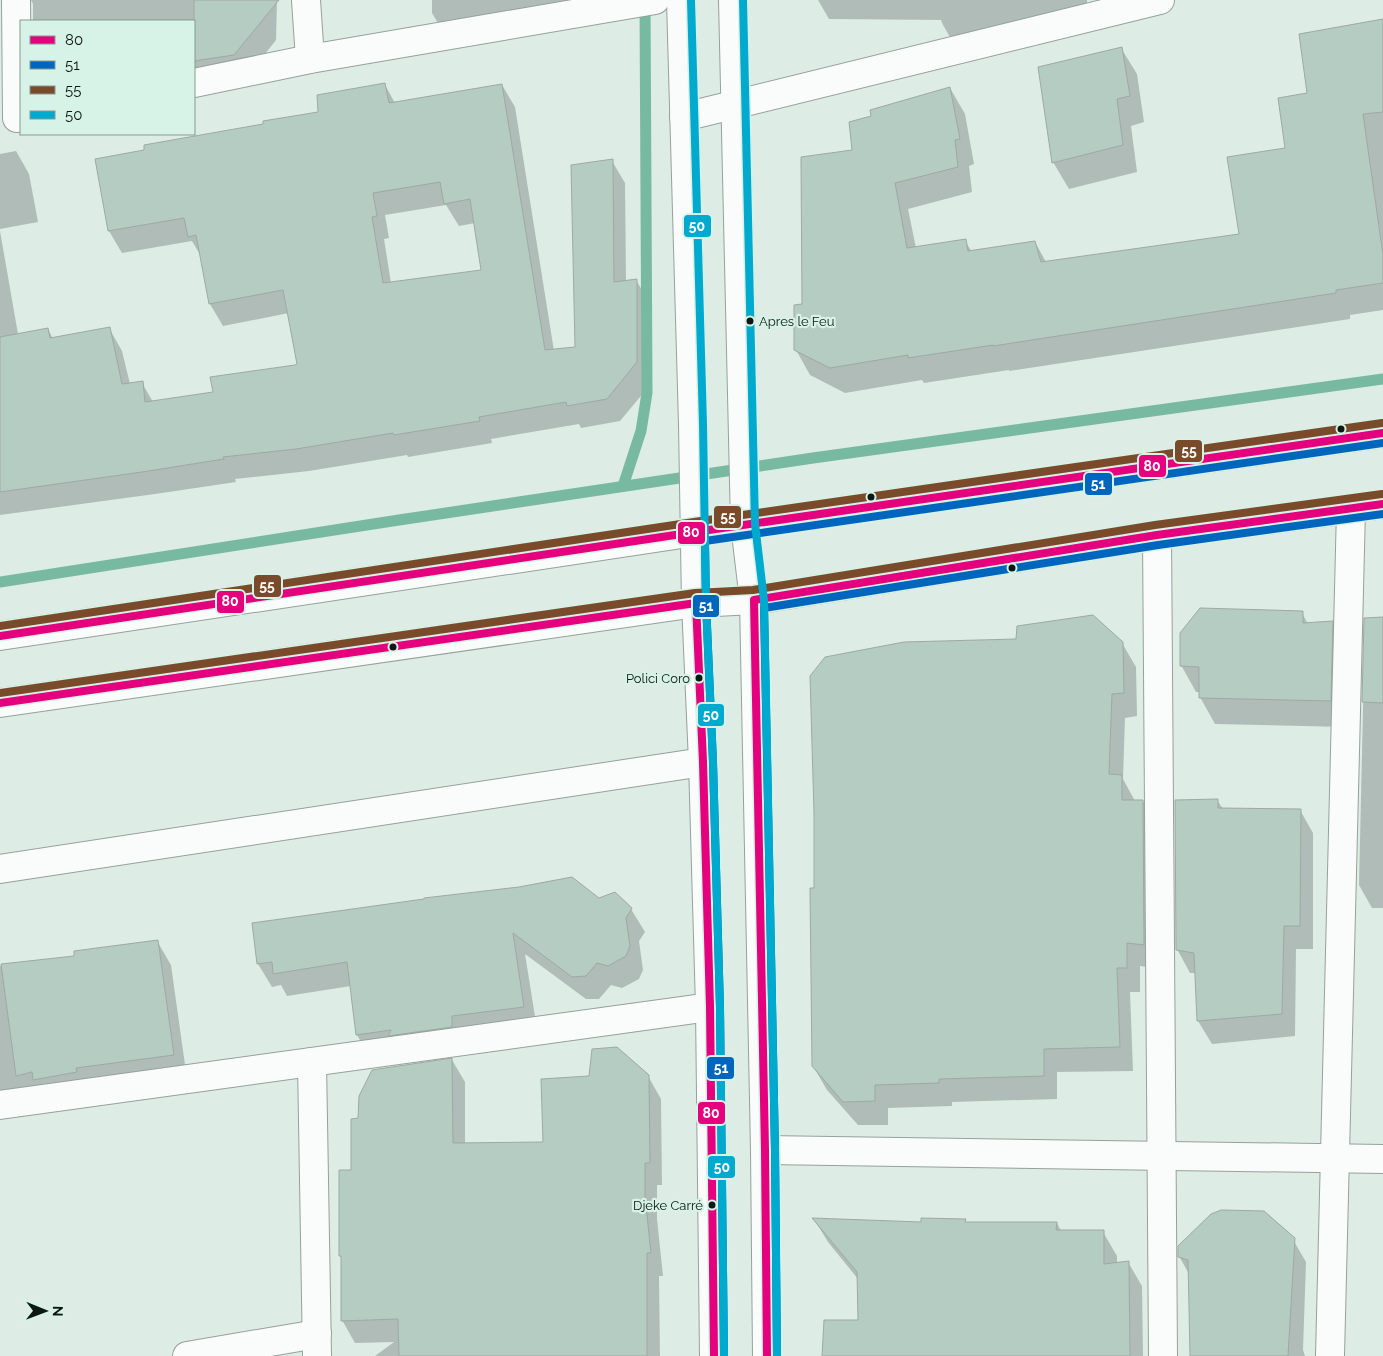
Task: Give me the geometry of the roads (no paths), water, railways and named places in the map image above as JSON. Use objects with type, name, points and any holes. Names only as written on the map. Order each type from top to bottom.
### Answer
[{"type":"main road","points":[[13,119],[16,0]]},
{"type":"main road","points":[[306,0],[310,60]]},
{"type":"main road","points":[[195,83],[310,60],[655,0]]},
{"type":"main road","points":[[681,0],[696,603],[710,1007],[714,1356]]},
{"type":"main road","points":[[733,0],[745,525],[754,600],[765,1150],[767,1356]]},
{"type":"main road","points":[[684,117],[1145,2]]},
{"type":"main road","points":[[0,636],[695,532],[1383,433]]},
{"type":"main road","points":[[0,703],[696,603],[754,600],[1157,535],[1383,504]]},
{"type":"main road","points":[[1330,1356],[1350,509]]},
{"type":"main road","points":[[1157,535],[1163,1356]]},
{"type":"main road","points":[[0,869],[703,762]]},
{"type":"main road","points":[[0,1104],[710,1007]]},
{"type":"main road","points":[[187,1356],[317,1345],[312,1062]]},
{"type":"main road","points":[[765,1150],[1383,1159]]},
{"type":"waterway","points":[[623,486],[641,431],[647,393],[645,2]]},
{"type":"waterway","points":[[0,582],[813,458],[1383,379]]},
{"type":"place","name":"Apres le Feu","points":[[750,321]]},
{"type":"place","name":"Polici Coro","points":[[699,678]]},
{"type":"place","name":"Djeke Carré","points":[[712,1205]]}]
